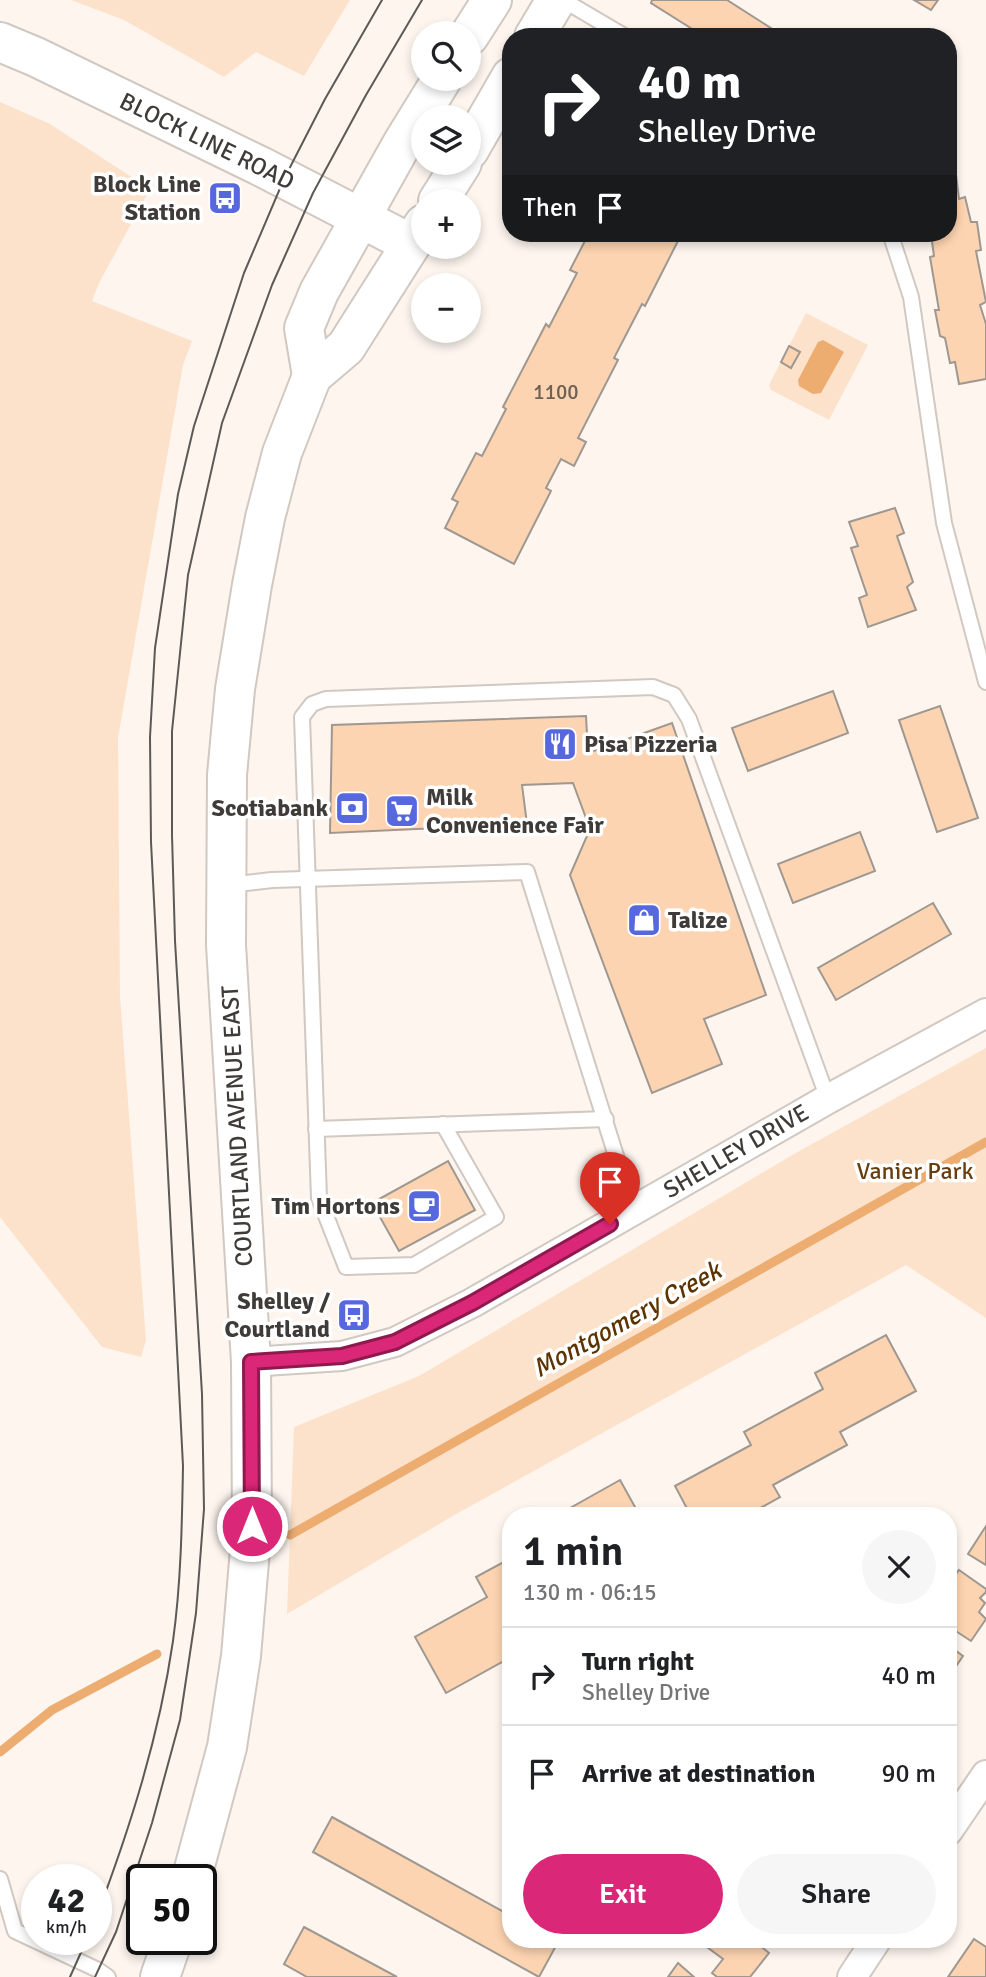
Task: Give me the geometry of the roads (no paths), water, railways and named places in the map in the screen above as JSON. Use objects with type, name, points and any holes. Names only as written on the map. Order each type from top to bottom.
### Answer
[{"type":"main road","points":[[479,21],[492,0]]},
{"type":"main road","points":[[539,28],[556,0]]},
{"type":"main road","name":"BLOCK LINE ROAD","points":[[0,42],[36,57],[361,218],[411,232]]},
{"type":"main road","points":[[312,376],[304,328],[319,292],[435,91]]},
{"type":"main road","points":[[481,129],[502,93]]},
{"type":"main road","name":"COURTLAND AVENUE EAST","points":[[195,1864],[227,1748],[241,1656],[252,1526],[251,1362],[226,944],[227,775],[235,690],[252,585],[282,453],[312,376],[346,347],[411,244]]},
{"type":"main road","points":[[160,1977],[168,1955]]},
{"type":"street","name":"SHELLEY DRIVE","points":[[251,1362],[342,1356],[395,1342],[472,1303],[828,1099],[986,1013]]},
{"type":"street","points":[[957,1818],[986,1775]]},
{"type":"street","points":[[852,1977],[871,1948]]},
{"type":"lane","points":[[563,0],[611,28]]},
{"type":"lane","points":[[893,242],[911,296],[944,523],[986,682]]},
{"type":"lane","points":[[443,1124],[496,1217],[414,1265],[346,1267],[319,1198],[316,1129],[302,718],[312,704],[326,699],[653,687],[674,695],[689,719],[828,1099]]},
{"type":"lane","points":[[225,886],[308,878],[527,872],[633,1210]]},
{"type":"lane","points":[[316,1129],[606,1119]]},
{"type":"lane","points":[[0,1879],[15,1931],[108,1977]]},
{"type":"waterway","name":"Montgomery Creek","points":[[290,1535],[986,1142]]},
{"type":"waterway","name":"Montgomery Creek","points":[[0,1752],[52,1710],[157,1654]]},
{"type":"tram line","points":[[112,1873],[132,1816],[160,1712],[173,1641],[181,1554],[183,1466],[151,842],[150,737],[155,648],[178,494],[194,426],[244,273],[284,179],[325,99],[382,0]]},
{"type":"tram line","points":[[95,1977],[116,1932],[152,1823],[180,1720],[196,1613],[204,1509],[202,1394],[175,941],[172,835],[172,731],[188,575],[222,423],[272,285],[313,193],[422,0]]},
{"type":"tram line","points":[[70,1977],[80,1955]]},
{"type":"place","name":"Block Line Station","points":[[225,198]]},
{"type":"place","name":"Pisa Pizzeria","points":[[560,744]]},
{"type":"place","name":"Scotiabank","points":[[352,808]]},
{"type":"place","name":"Milk Convenience Fair","points":[[402,811]]},
{"type":"place","name":"Talize","points":[[644,920]]},
{"type":"place","name":"Tim Hortons","points":[[424,1206]]},
{"type":"place","name":"Shelley / Courtland","points":[[354,1315]]},
{"type":"park label","name":"Vanier Park","points":[[915,1171]]}]
